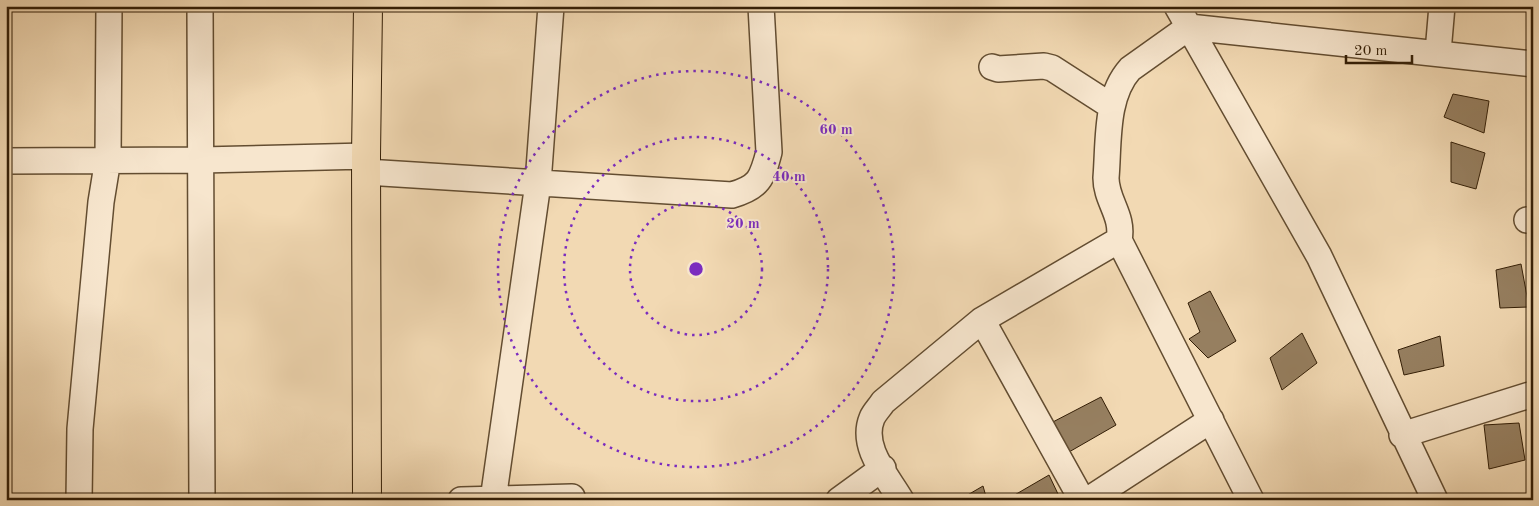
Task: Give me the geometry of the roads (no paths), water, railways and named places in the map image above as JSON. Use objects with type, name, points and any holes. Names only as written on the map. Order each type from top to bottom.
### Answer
[{"type":"main road","points":[[367,500],[366,164],[368,6]]},
{"type":"street","points":[[79,500],[80,429],[101,202],[108,159],[109,6]]},
{"type":"street","points":[[200,6],[202,500]]},
{"type":"street","points":[[493,500],[538,183],[551,6]]},
{"type":"street","points":[[6,161],[108,159],[366,164],[538,183],[732,195],[757,185],[765,170],[769,152],[761,6]]},
{"type":"street","points":[[1438,52],[1442,6]]},
{"type":"street","points":[[1183,17],[1533,64]]},
{"type":"street","points":[[1183,17],[1124,76],[1111,106],[1106,189],[1120,219],[1121,230],[1119,240],[1251,500]]},
{"type":"street","points":[[1183,17],[1319,256],[1402,435],[1435,500]]},
{"type":"street","points":[[992,67],[998,69],[1044,66],[1052,68],[1111,106]]},
{"type":"street","points":[[901,500],[872,452],[868,435],[872,418],[883,402],[982,320],[1119,240]]},
{"type":"street","points":[[982,320],[1082,500]]},
{"type":"street","points":[[1402,435],[1533,394]]},
{"type":"street","points":[[1088,500],[1211,420]]},
{"type":"street","points":[[839,500],[882,468]]},
{"type":"street","points":[[461,500],[572,497]]}]
